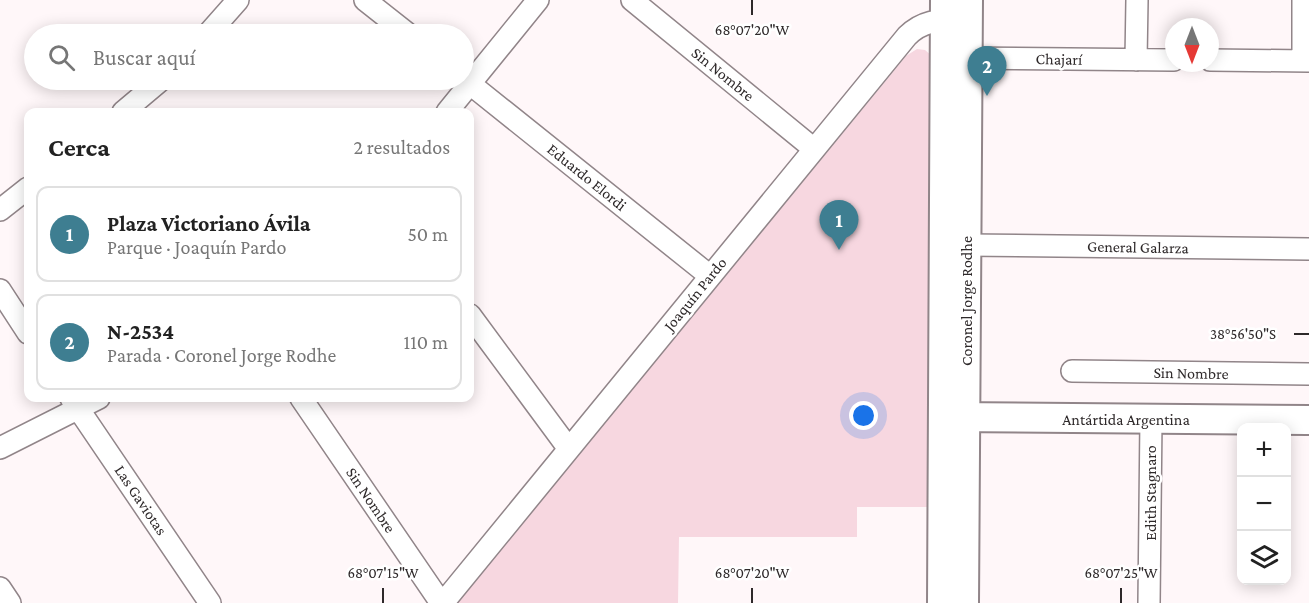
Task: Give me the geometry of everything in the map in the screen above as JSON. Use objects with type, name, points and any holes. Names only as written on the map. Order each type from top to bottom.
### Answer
[{"type":"main road","name":"Coronel Jorge Rodhe","points":[[956,10],[954,417],[964,603]]},
{"type":"main road","name":"Coronel Jorge Rodhe","points":[[942,603],[966,245],[956,58]]},
{"type":"main road","name":"Antártida Argentina","points":[[954,417],[1309,420]]},
{"type":"street","points":[[216,24],[238,0]]},
{"type":"street","points":[[365,0],[395,24]]},
{"type":"street","points":[[474,73],[538,0]]},
{"type":"street","name":"Sin Nombre","points":[[632,0],[814,149]]},
{"type":"street","points":[[1136,60],[1137,0]]},
{"type":"street","points":[[1219,60],[1306,61],[1303,0]]},
{"type":"street","name":"Joaquín Pardo","points":[[442,603],[907,36],[923,24],[956,10]]},
{"type":"street","name":"Chajarí","points":[[956,58],[1165,60]]},
{"type":"street","name":"Eduardo Elordi","points":[[474,87],[710,276]]},
{"type":"street","points":[[128,108],[149,90]]},
{"type":"street","points":[[450,108],[461,90]]},
{"type":"street","points":[[0,210],[24,191]]},
{"type":"street","name":"General Galarza","points":[[966,245],[1309,249]]},
{"type":"street","points":[[0,290],[24,327]]},
{"type":"street","points":[[474,320],[569,449]]},
{"type":"street","name":"Sin Nombre","points":[[1072,371],[1309,374]]},
{"type":"street","name":"Sin Nombre","points":[[304,402],[442,603]]},
{"type":"street","points":[[0,448],[75,403]]},
{"type":"street","name":"Las Gaviotas","points":[[75,403],[210,603]]},
{"type":"street","name":"Edith Stagnaro","points":[[1149,603],[1151,419]]},
{"type":"street","points":[[0,588],[10,603]]},
{"type":"shaded area","points":[[917,49],[925,50],[932,56],[931,507],[857,507],[857,537],[679,537],[678,603],[457,603],[906,56]]},
{"type":"place","name":"N-2534","points":[[987,96]]},
{"type":"place","name":"Plaza Victoriano Ávila","points":[[839,250]]}]
